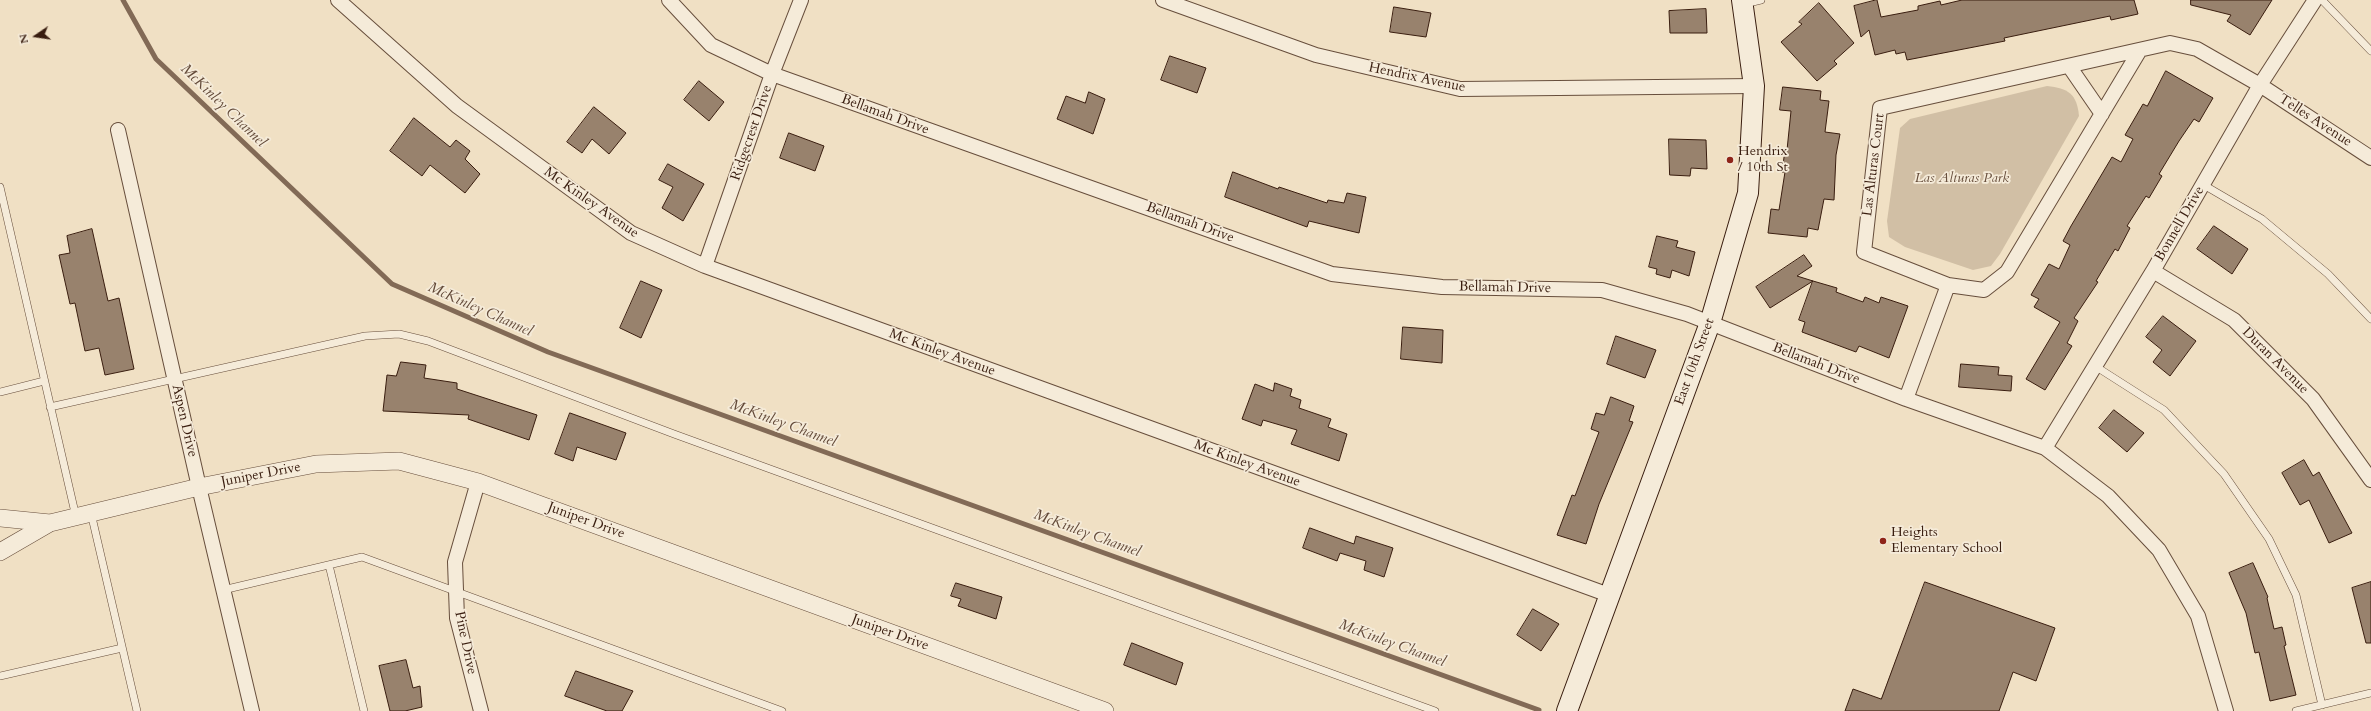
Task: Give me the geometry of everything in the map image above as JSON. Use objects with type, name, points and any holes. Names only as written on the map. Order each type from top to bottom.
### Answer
[{"type":"main road","name":"East 10th Street","points":[[1567,711],[1710,323],[1748,193],[1754,86],[1748,1]]},
{"type":"street","name":"Mc Kinley Avenue","points":[[338,0],[457,106],[624,229],[705,266],[1609,595]]},
{"type":"street","name":"Bellamah Drive","points":[[669,0],[711,45],[772,74],[1332,274],[1442,287],[1602,290],[1687,314],[1906,399],[2045,448],[2108,496],[2159,550],[2198,616],[2226,711]]},
{"type":"street","name":"Ridgecrest Drive","points":[[705,266],[772,74],[801,0]]},
{"type":"street","name":"Hendrix Avenue","points":[[1163,0],[1316,55],[1460,89],[1754,86]]},
{"type":"street","name":"Bonnell Drive","points":[[2045,448],[2153,271],[2260,85],[2315,0]]},
{"type":"street","name":"Las Alturas Court","points":[[2140,50],[2007,272],[1984,290],[1948,286],[1864,252],[1880,108],[2170,43],[2197,49],[2260,85]]},
{"type":"street","points":[[2069,66],[2102,114]]},
{"type":"street","name":"Telles Avenue","points":[[2260,85],[2371,158]]},
{"type":"street","name":"Aspen Drive","points":[[118,130],[174,379],[252,711]]},
{"type":"street","name":"Duran Avenue","points":[[2153,271],[2234,320],[2313,399],[2371,480]]},
{"type":"street","points":[[1906,399],[1948,286]]},
{"type":"street","name":"Juniper Drive","points":[[0,552],[50,524],[199,487],[316,464],[399,461],[478,482],[1105,711]]},
{"type":"street","name":"Pine Drive","points":[[478,482],[455,562],[457,618],[481,711]]},
{"type":"street","name":"Juniper Drive","points":[[0,518],[50,524]]},
{"type":"lane","points":[[2322,0],[2371,51]]},
{"type":"lane","points":[[2202,184],[2262,219],[2328,274],[2371,319]]},
{"type":"lane","points":[[0,187],[50,407],[84,515],[122,648],[137,711]]},
{"type":"lane","points":[[50,407],[365,336],[399,334],[428,341],[682,437],[1435,711]]},
{"type":"lane","points":[[2095,366],[2164,410],[2224,474],[2269,539],[2296,595],[2322,705]]},
{"type":"lane","points":[[0,392],[44,381]]},
{"type":"lane","points":[[223,590],[362,557],[782,711]]},
{"type":"lane","points":[[329,565],[364,711]]},
{"type":"lane","points":[[0,676],[122,648]]},
{"type":"lane","points":[[2296,711],[2371,693]]},
{"type":"green space","name":"Las Alturas Park","points":[[2047,86],[2061,88],[2074,97],[2079,116],[2000,254],[1991,266],[1973,270],[1905,247],[1889,237],[1887,221],[1900,128],[1910,119]]},
{"type":"building","points":[[1877,0],[1881,17],[1918,10],[1918,6],[1940,1],[1941,5],[1962,0],[2134,0],[2138,14],[2111,20],[2110,16],[2004,38],[2005,41],[1907,60],[1905,52],[1896,54],[1895,50],[1875,55],[1869,30],[1861,37],[1854,6]]},
{"type":"building","points":[[2191,0],[2272,0],[2250,35],[2227,21],[2231,15],[2191,5]]},
{"type":"building","points":[[1819,3],[1854,43],[1834,61],[1837,64],[1817,81],[1781,42],[1802,24],[1799,22]]},
{"type":"building","points":[[1394,7],[1431,13],[1426,37],[1390,32]]},
{"type":"building","points":[[1706,9],[1707,33],[1670,33],[1669,11]]},
{"type":"building","points":[[1170,56],[1206,68],[1197,93],[1161,80]]},
{"type":"building","points":[[2166,71],[2213,98],[2199,122],[2194,119],[2179,141],[2159,174],[2162,176],[2149,198],[2146,196],[2127,226],[2130,228],[2118,251],[2115,249],[2096,281],[2098,282],[2074,318],[2078,321],[2067,343],[2072,346],[2045,390],[2026,379],[2060,322],[2034,307],[2039,299],[2031,295],[2049,264],[2059,269],[2070,245],[2063,241],[2071,226],[2112,157],[2121,162],[2133,139],[2125,135],[2143,104],[2147,106]]},
{"type":"building","points":[[699,81],[724,102],[709,121],[684,100]]},
{"type":"building","points":[[1783,87],[1821,91],[1820,100],[1829,101],[1825,132],[1840,134],[1836,155],[1834,200],[1824,199],[1818,230],[1808,228],[1807,237],[1768,233],[1771,209],[1779,210],[1785,172],[1782,172],[1785,150],[1787,150],[1791,111],[1780,110]]},
{"type":"building","points":[[1089,92],[1105,99],[1093,134],[1057,119],[1066,96],[1085,103]]},
{"type":"building","points":[[594,107],[626,133],[609,154],[592,139],[582,153],[567,142]]},
{"type":"building","points":[[414,118],[450,147],[456,140],[470,151],[465,159],[480,174],[465,193],[430,165],[422,176],[390,151]]},
{"type":"building","points":[[789,133],[824,146],[815,171],[780,158]]},
{"type":"building","points":[[1669,139],[1706,140],[1707,169],[1691,168],[1690,176],[1670,175]]},
{"type":"building","points":[[668,164],[704,184],[683,221],[662,208],[673,187],[659,180]]},
{"type":"building","points":[[1233,172],[1278,189],[1279,187],[1327,203],[1328,200],[1344,203],[1347,193],[1366,197],[1359,233],[1309,221],[1307,227],[1225,197]]},
{"type":"building","points":[[2214,226],[2248,249],[2232,274],[2197,249]]},
{"type":"building","points":[[92,229],[108,301],[119,298],[134,369],[105,375],[99,348],[85,351],[75,303],[70,304],[59,255],[70,253],[67,236]]},
{"type":"building","points":[[1657,236],[1678,241],[1676,247],[1695,252],[1689,276],[1672,270],[1670,278],[1656,274],[1657,269],[1649,267]]},
{"type":"building","points":[[1804,255],[1812,266],[1797,276],[1813,281],[1770,308],[1756,287]]},
{"type":"building","points":[[641,281],[662,290],[641,338],[620,328]]},
{"type":"building","points":[[1813,281],[1837,288],[1836,292],[1863,302],[1865,297],[1879,303],[1881,297],[1908,306],[1889,358],[1859,346],[1856,352],[1802,332],[1805,322],[1799,320]]},
{"type":"building","points":[[2163,316],[2196,341],[2170,376],[2153,362],[2162,350],[2146,337]]},
{"type":"building","points":[[1403,327],[1443,330],[1442,363],[1401,359]]},
{"type":"building","points":[[1616,336],[1656,350],[1645,378],[1607,364]]},
{"type":"building","points":[[401,362],[426,365],[424,378],[457,383],[457,389],[537,415],[529,440],[468,419],[469,415],[383,411],[387,375],[396,376]]},
{"type":"building","points":[[1961,364],[1999,367],[1998,375],[2012,376],[2011,391],[1959,387]]},
{"type":"building","points":[[1275,383],[1292,389],[1290,396],[1301,400],[1299,408],[1331,419],[1328,427],[1347,434],[1339,461],[1291,444],[1297,430],[1263,420],[1261,426],[1242,419],[1255,384],[1273,391]]},
{"type":"building","points":[[1611,397],[1634,406],[1629,421],[1633,422],[1599,504],[1586,544],[1557,535],[1572,495],[1575,496],[1599,432],[1591,429],[1596,413],[1604,415]]},
{"type":"building","points":[[2114,410],[2144,433],[2127,452],[2099,428]]},
{"type":"building","points":[[570,413],[626,433],[616,460],[577,447],[573,461],[555,454]]},
{"type":"building","points":[[2304,460],[2313,476],[2319,472],[2352,533],[2329,543],[2309,500],[2300,505],[2282,473]]},
{"type":"building","points":[[1310,528],[1354,544],[1356,536],[1393,548],[1384,577],[1364,570],[1366,561],[1340,553],[1337,561],[1303,548]]},
{"type":"building","points":[[2253,563],[2268,597],[2274,629],[2282,627],[2286,645],[2284,646],[2296,695],[2270,701],[2259,652],[2255,653],[2246,613],[2229,573]]},
{"type":"building","points":[[1925,582],[2055,628],[2036,681],[2013,672],[1999,711],[1845,711],[1853,689],[1881,699]]},
{"type":"building","points":[[2371,582],[2371,643],[2366,643],[2352,588]]},
{"type":"building","points":[[956,583],[1002,597],[996,619],[958,606],[961,599],[951,596]]},
{"type":"building","points":[[1533,609],[1559,624],[1541,651],[1517,635]]},
{"type":"building","points":[[1132,643],[1183,663],[1176,685],[1124,665]]},
{"type":"building","points":[[406,660],[413,688],[420,686],[422,707],[405,711],[390,711],[379,666]]},
{"type":"building","points":[[576,671],[633,691],[622,711],[607,711],[565,696]]},
{"type":"waterway","name":"McKinley Channel","points":[[123,0],[156,59],[392,284],[548,352],[1539,710]]},
{"type":"place","name":"Hendrix / 10th St","points":[[1730,160]]},
{"type":"place","name":"Heights Elementary School","points":[[1883,541]]}]
